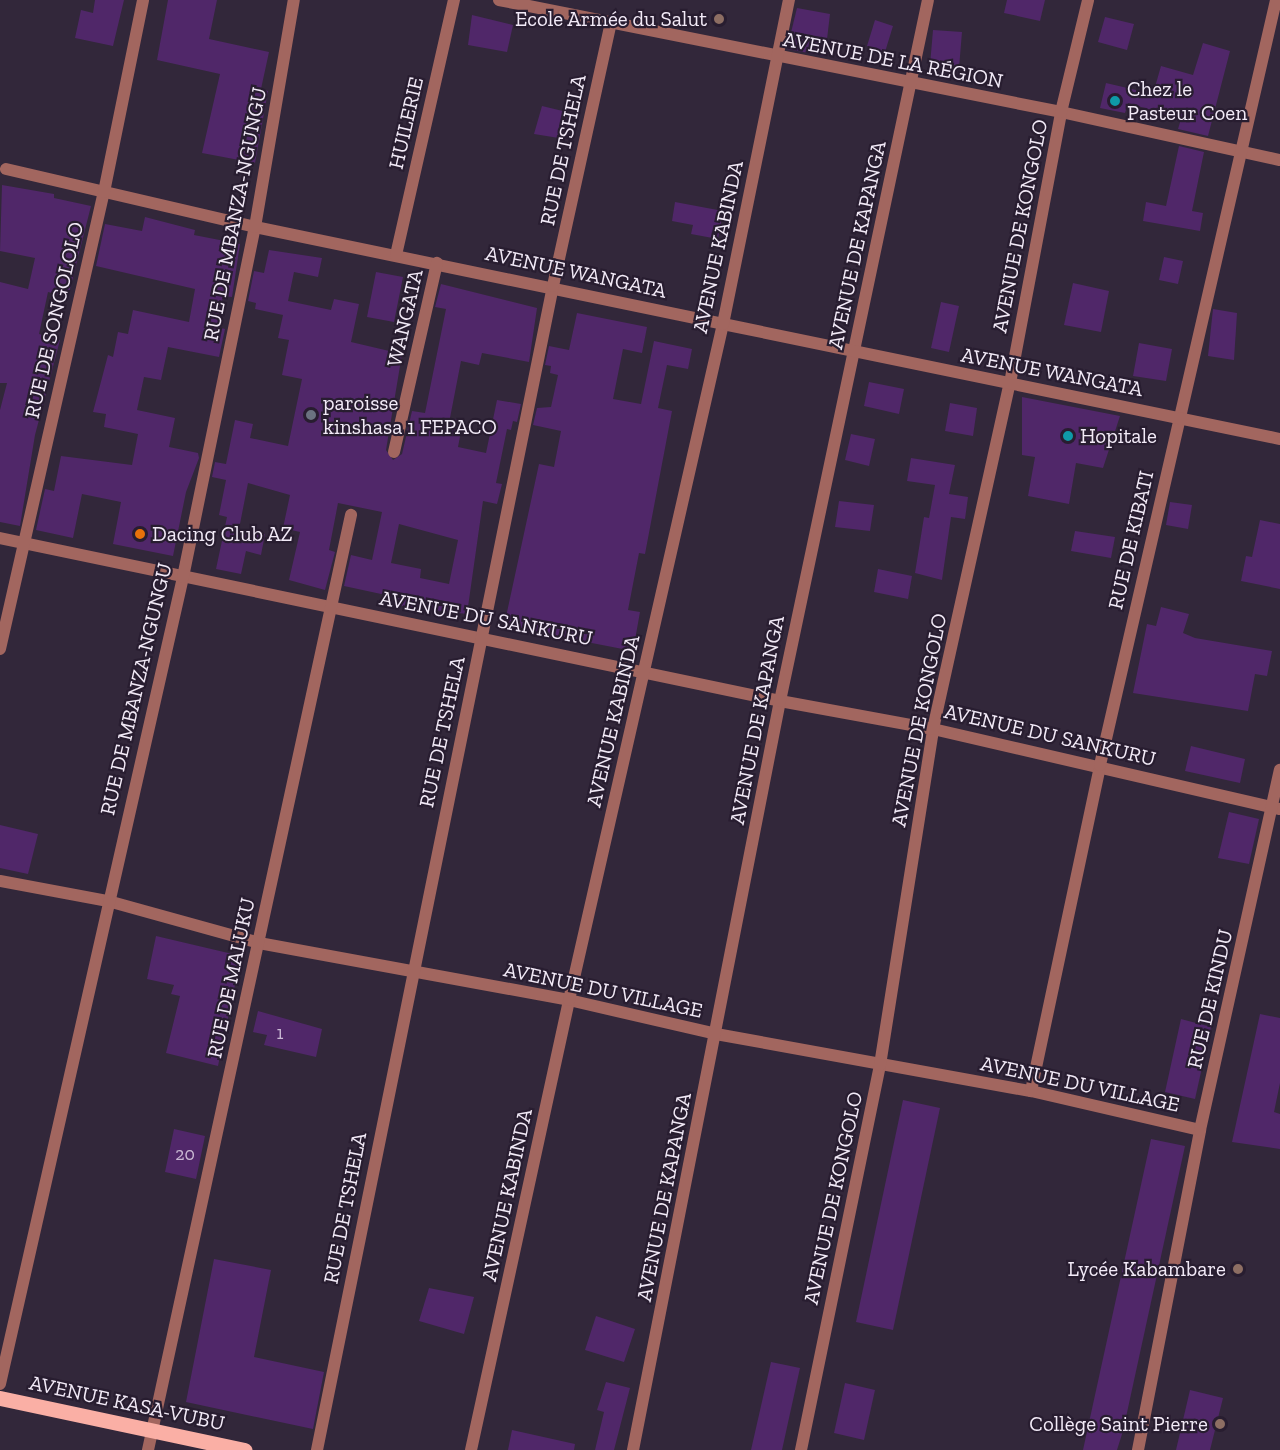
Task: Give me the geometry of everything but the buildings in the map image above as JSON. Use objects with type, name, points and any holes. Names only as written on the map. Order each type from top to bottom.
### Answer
[{"type":"main road","name":"AVENUE KASA-VUBU","points":[[0,1398],[245,1450]]},
{"type":"street","name":"RUE DE SONGOLOLO","points":[[0,649],[22,542],[104,192],[143,0]]},
{"type":"street","name":"RUE DE MBANZA-NGUNGU","points":[[0,1384],[183,577],[255,227],[294,0]]},
{"type":"street","name":"HUILERIE","points":[[396,255],[454,0]]},
{"type":"street","name":"AVENUE DE LA RÉGION","points":[[499,0],[910,85],[1061,112],[1280,160]]},
{"type":"street","name":"AVENUE KABINDA","points":[[471,1450],[569,1000],[723,324],[789,0]]},
{"type":"street","name":"AVENUE DE KAPANGA","points":[[633,1450],[780,701],[928,0]]},
{"type":"street","name":"AVENUE DE KONGOLO","points":[[801,1450],[880,1065],[933,729],[1010,383],[1061,112],[1088,0]]},
{"type":"street","name":"RUE DE KIBATI","points":[[1031,1091],[1100,765],[1179,418],[1244,151],[1276,0]]},
{"type":"street","name":"RUE DE TSHELA","points":[[317,1450],[553,286],[611,23]]},
{"type":"street","name":"AVENUE WANGATA","points":[[6,169],[255,227],[553,286],[855,353],[1280,439]]},
{"type":"street","name":"WANGATA","points":[[394,452],[437,263]]},
{"type":"street","name":"RUE DE MALUKU","points":[[148,1450],[351,515]]},
{"type":"street","name":"AVENUE DU SANKURU","points":[[0,538],[482,639],[645,670],[780,701],[933,729],[1100,765],[1277,809]]},
{"type":"street","name":"RUE DE KINDU","points":[[1138,1450],[1200,1130],[1277,809],[1280,770]]},
{"type":"street","name":"AVENUE DU VILLAGE","points":[[0,881],[108,901],[259,943],[569,1000],[716,1034],[1031,1091],[1200,1130]]},
{"type":"place","name":"Ecole Armée du Salut","points":[[719,19]]},
{"type":"place","name":"Chez le Pasteur Coen","points":[[1115,101]]},
{"type":"place","name":"paroisse kinshasa 1 FEPACO","points":[[311,415]]},
{"type":"place","name":"Hopitale","points":[[1068,436]]},
{"type":"place","name":"Dacing Club AZ","points":[[140,534]]},
{"type":"place","name":"Lycée Kabambare","points":[[1238,1269]]},
{"type":"place","name":"Collège Saint Pierre","points":[[1220,1424]]}]
